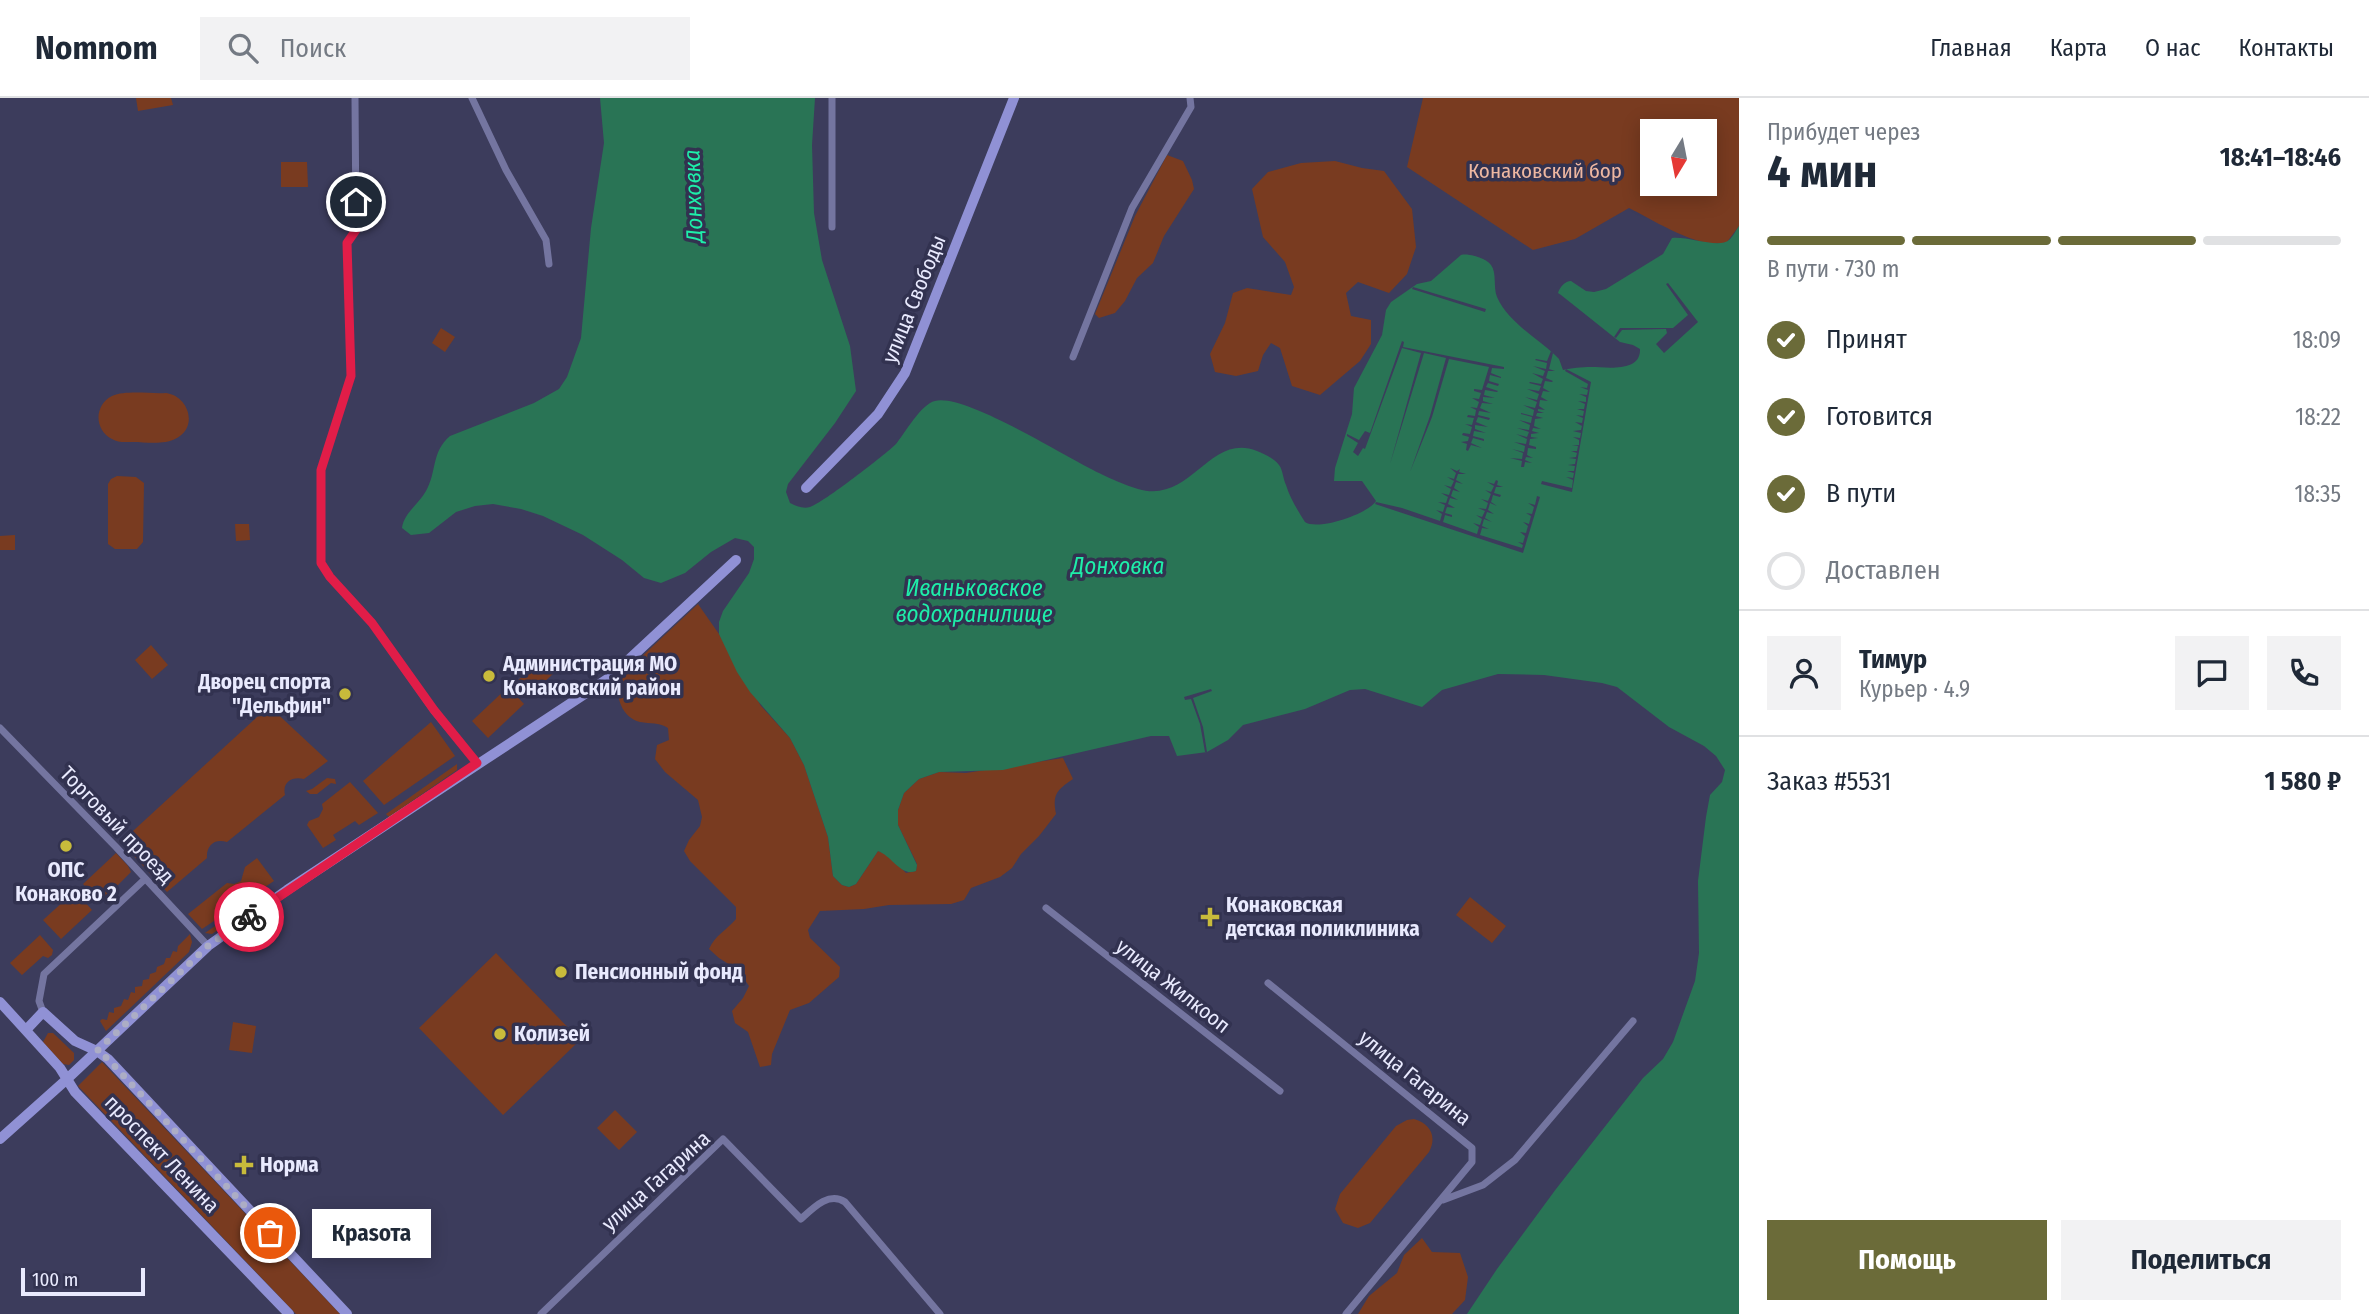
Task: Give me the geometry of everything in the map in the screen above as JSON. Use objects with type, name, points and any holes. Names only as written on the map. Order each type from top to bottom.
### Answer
[{"type":"main road","name":"улица Свободы","points":[[806,488],[878,414],[902,379],[1014,98]]},
{"type":"main road","points":[[0,1139],[208,946],[282,893],[609,678],[736,559]]},
{"type":"main road","name":"проспект Ленина","points":[[0,1002],[60,1068],[75,1092],[289,1314]]},
{"type":"main road","points":[[26,1030],[43,1012]]},
{"type":"main road","name":"проспект Ленина","points":[[43,1012],[75,1041],[108,1059],[347,1314]]},
{"type":"street","points":[[355,98],[356,230],[347,243],[352,363],[351,376],[321,470],[321,563],[330,577],[372,623],[434,710],[477,763]]},
{"type":"street","points":[[472,98],[506,170],[545,240],[549,264]]},
{"type":"street","points":[[832,98],[832,227]]},
{"type":"street","points":[[1073,357],[1132,208],[1191,107],[1190,98]]},
{"type":"street","name":"Торговый проезд","points":[[0,728],[208,946]]},
{"type":"street","points":[[43,1012],[39,1001],[44,974],[145,879]]},
{"type":"street","name":"улица Жилкооп","points":[[1046,908],[1280,1091]]},
{"type":"street","name":"улица Гагарина","points":[[1268,983],[1472,1148],[1474,1155],[1472,1162],[1442,1200],[1346,1314]]},
{"type":"street","points":[[1442,1200],[1483,1185],[1515,1160],[1633,1021]]},
{"type":"street","name":"улица Гагарина","points":[[541,1314],[723,1139],[801,1219],[830,1198],[839,1197],[940,1314]]},
{"type":"green space","points":[[136,98],[171,98],[173,105],[138,111]]},
{"type":"green space","name":"Конаковский бор","points":[[1423,98],[1739,98],[1739,226],[1727,242],[1716,244],[1691,238],[1629,208],[1575,239],[1533,250],[1407,167]]},
{"type":"green space","points":[[1167,155],[1183,161],[1194,189],[1164,236],[1153,263],[1137,278],[1115,313],[1099,318],[1095,314],[1135,216]]},
{"type":"green space","points":[[1335,161],[1384,171],[1412,209],[1416,247],[1407,274],[1389,293],[1358,282],[1346,293],[1351,316],[1371,320],[1371,344],[1360,361],[1320,395],[1292,386],[1280,348],[1271,343],[1263,355],[1258,371],[1236,376],[1215,372],[1210,354],[1225,323],[1233,293],[1247,288],[1291,295],[1294,287],[1285,262],[1263,237],[1252,189],[1268,172],[1301,163]]},
{"type":"green space","points":[[281,162],[307,162],[308,187],[281,187]]},
{"type":"green space","points":[[441,328],[455,337],[445,352],[432,343]]},
{"type":"green space","points":[[166,393],[180,400],[188,413],[187,428],[175,439],[160,443],[119,442],[102,430],[99,411],[112,396]]},
{"type":"green space","points":[[117,476],[136,477],[144,483],[143,542],[137,549],[115,549],[108,544],[108,484]]},
{"type":"green space","points":[[235,524],[249,524],[250,540],[236,541]]},
{"type":"green space","points":[[15,535],[15,550],[0,550],[0,536]]},
{"type":"green space","points":[[698,604],[719,634],[761,706],[790,738],[804,765],[828,837],[833,876],[842,885],[849,887],[856,884],[878,851],[888,855],[906,873],[916,871],[917,864],[898,825],[898,810],[904,793],[919,779],[939,772],[966,773],[1063,758],[1073,779],[1063,786],[1055,797],[1056,814],[1012,868],[1000,877],[971,888],[964,900],[951,904],[889,905],[820,911],[808,930],[810,938],[840,967],[839,977],[809,1003],[790,1010],[772,1054],[771,1065],[760,1067],[748,1032],[735,1023],[732,1011],[749,986],[738,970],[709,949],[736,919],[736,907],[690,861],[684,851],[700,826],[702,817],[698,800],[665,772],[655,759],[657,745],[669,740],[668,728],[633,719],[623,709],[618,696],[622,675]]},
{"type":"green space","points":[[151,645],[168,665],[152,679],[135,660]]},
{"type":"green space","points":[[541,659],[554,673],[529,696],[516,682]]},
{"type":"green space","points":[[508,687],[524,704],[488,738],[472,721]]},
{"type":"green space","points":[[269,706],[328,761],[304,779],[289,781],[284,790],[285,795],[227,842],[218,841],[212,844],[207,858],[167,892],[121,842]]},
{"type":"green space","points":[[431,722],[455,756],[384,805],[363,781]]},
{"type":"green space","points":[[457,764],[457,770],[389,817],[386,814]]},
{"type":"green space","points":[[327,778],[335,779],[336,784],[331,783],[317,794],[306,791],[312,789]]},
{"type":"green space","points":[[350,782],[378,813],[359,825],[355,821],[333,835],[336,840],[323,848],[307,825],[309,821],[319,817],[322,804]]},
{"type":"green space","points":[[116,853],[131,872],[100,903],[83,884]]},
{"type":"green space","points":[[257,858],[274,881],[202,929],[188,914],[227,883],[241,881],[245,867]]},
{"type":"green space","points":[[268,889],[272,892],[269,895],[212,934],[205,933]]},
{"type":"green space","points":[[75,891],[92,910],[61,939],[43,920]]},
{"type":"green space","points":[[1470,897],[1506,926],[1492,943],[1456,915]]},
{"type":"green space","points":[[190,934],[192,942],[189,952],[106,1031],[100,1021],[107,1020],[109,1012],[114,1013],[114,1008],[121,1006],[124,999],[128,1000],[131,992],[135,993],[135,987],[142,986],[143,980],[149,979],[150,974],[164,964],[166,958],[170,958],[173,951],[177,952],[178,946]]},
{"type":"green space","points":[[40,935],[53,950],[52,955],[48,958],[43,956],[22,975],[10,963]]},
{"type":"green space","name":"Колизей","points":[[496,953],[580,1040],[503,1115],[419,1028]]},
{"type":"green space","points":[[233,1022],[256,1026],[252,1053],[229,1050]]},
{"type":"green space","points":[[48,1033],[53,1033],[74,1053],[74,1060],[69,1065],[63,1064],[43,1042]]},
{"type":"green space","points":[[102,1062],[340,1314],[296,1314],[78,1086]]},
{"type":"green space","points":[[615,1110],[637,1132],[619,1150],[597,1128]]},
{"type":"green space","points":[[1414,1119],[1425,1124],[1431,1132],[1429,1152],[1370,1223],[1358,1228],[1343,1223],[1335,1209],[1340,1194],[1396,1126]]},
{"type":"green space","points":[[1422,1238],[1432,1252],[1460,1253],[1468,1277],[1465,1300],[1452,1314],[1358,1314],[1369,1296],[1397,1273],[1404,1255]]},
{"type":"water","name":"Иваньковское водохранилище","points":[[600,98],[815,98],[812,145],[814,213],[822,260],[850,346],[856,391],[788,484],[786,492],[790,503],[802,507],[817,504],[880,458],[896,444],[924,407],[935,401],[949,401],[992,416],[1099,473],[1138,489],[1156,491],[1172,487],[1226,451],[1240,448],[1257,451],[1272,458],[1279,465],[1290,495],[1305,522],[1320,524],[1342,520],[1363,511],[1376,501],[1362,481],[1334,481],[1335,468],[1352,414],[1354,388],[1382,335],[1386,310],[1391,302],[1417,284],[1431,281],[1461,255],[1477,257],[1489,262],[1493,268],[1497,297],[1508,314],[1559,359],[1563,370],[1621,367],[1635,362],[1640,349],[1620,342],[1558,293],[1561,287],[1571,281],[1586,291],[1606,289],[1663,254],[1672,238],[1724,242],[1730,239],[1739,226],[1739,1314],[1467,1314],[1556,1189],[1643,1078],[1663,1059],[1673,1042],[1695,981],[1699,953],[1698,881],[1706,817],[1710,795],[1722,782],[1725,770],[1716,756],[1704,746],[1669,727],[1617,687],[1544,675],[1498,674],[1442,690],[1422,707],[1365,689],[1350,690],[1305,709],[1243,725],[1228,740],[1207,752],[1177,756],[1169,736],[1151,736],[1003,770],[939,772],[919,779],[904,793],[898,810],[898,825],[917,865],[916,871],[901,869],[878,851],[856,884],[849,887],[842,885],[833,876],[828,837],[804,765],[790,738],[750,692],[737,672],[719,634],[723,611],[749,573],[754,559],[754,547],[748,541],[735,538],[711,552],[685,573],[661,583],[644,578],[583,535],[521,509],[493,504],[475,506],[456,512],[429,533],[411,535],[402,528],[408,513],[426,491],[437,455],[450,436],[534,403],[559,389],[567,377],[581,338],[591,228],[604,143]]},
{"type":"pier","points":[[1668,283],[1698,322],[1664,353],[1656,344],[1667,333],[1666,329],[1622,330],[1614,337],[1620,328],[1673,328],[1688,315],[1666,284]]},
{"type":"pier","points":[[1413,287],[1486,309],[1485,312],[1412,289]]},
{"type":"pier","points":[[1402,341],[1403,347],[1504,367],[1492,368],[1491,373],[1501,378],[1490,375],[1489,381],[1499,384],[1498,386],[1488,383],[1486,387],[1498,391],[1485,390],[1484,395],[1495,398],[1483,397],[1483,401],[1493,404],[1482,403],[1480,408],[1491,413],[1479,411],[1478,415],[1490,418],[1489,420],[1478,417],[1476,422],[1488,427],[1475,425],[1475,429],[1486,433],[1474,431],[1473,436],[1484,441],[1473,438],[1471,443],[1482,448],[1471,445],[1468,451],[1467,444],[1461,442],[1468,441],[1469,437],[1462,435],[1470,434],[1472,427],[1465,424],[1472,425],[1474,418],[1467,417],[1468,415],[1475,416],[1476,410],[1470,407],[1477,408],[1479,402],[1472,398],[1479,399],[1481,393],[1474,389],[1482,390],[1489,367],[1449,359],[1432,417],[1410,472],[1430,416],[1446,358],[1424,353],[1390,464],[1421,353],[1402,348],[1365,449],[1363,448],[1358,456],[1353,452],[1358,443],[1347,434],[1359,440],[1365,431],[1370,433]]},
{"type":"pier","points":[[1551,351],[1553,353],[1549,369],[1555,371],[1548,371],[1546,378],[1553,381],[1545,381],[1543,388],[1550,392],[1543,391],[1541,397],[1548,401],[1540,400],[1539,406],[1545,410],[1538,409],[1544,413],[1537,413],[1536,416],[1543,418],[1535,419],[1534,426],[1541,429],[1533,428],[1532,431],[1539,433],[1531,434],[1531,437],[1538,438],[1530,439],[1529,445],[1536,449],[1528,448],[1527,455],[1533,458],[1526,457],[1525,460],[1532,463],[1525,462],[1524,467],[1521,467],[1522,461],[1510,458],[1522,459],[1523,453],[1512,449],[1524,452],[1525,446],[1514,442],[1526,444],[1527,439],[1516,434],[1527,437],[1529,432],[1517,428],[1529,430],[1530,425],[1519,420],[1531,423],[1532,417],[1521,413],[1533,416],[1534,410],[1523,405],[1535,408],[1537,402],[1525,397],[1537,400],[1539,394],[1527,389],[1539,391],[1541,386],[1529,383],[1541,384],[1543,379],[1532,373],[1543,376],[1545,371],[1533,366],[1546,369],[1547,363],[1535,360],[1547,361]]},
{"type":"pier","points":[[1566,369],[1591,382],[1572,492],[1541,484],[1542,481],[1572,488],[1573,480],[1566,477],[1573,478],[1574,473],[1567,471],[1574,471],[1575,466],[1568,465],[1575,464],[1576,459],[1569,458],[1576,457],[1577,453],[1571,451],[1577,451],[1578,446],[1572,445],[1579,445],[1579,440],[1573,437],[1580,438],[1581,433],[1573,431],[1581,430],[1582,426],[1575,422],[1582,423],[1583,418],[1576,415],[1583,416],[1584,411],[1577,409],[1584,409],[1585,404],[1578,401],[1586,402],[1586,397],[1579,394],[1587,395],[1588,390],[1580,387],[1587,388],[1588,384],[1565,371]]},
{"type":"pier","points":[[1450,468],[1457,471],[1460,469],[1459,472],[1466,474],[1458,474],[1456,480],[1463,484],[1456,482],[1454,488],[1460,492],[1453,490],[1451,496],[1458,500],[1450,498],[1448,504],[1455,508],[1447,507],[1445,513],[1452,517],[1445,515],[1443,522],[1477,534],[1479,527],[1473,523],[1480,525],[1482,519],[1476,515],[1482,517],[1485,511],[1478,508],[1486,509],[1488,503],[1481,499],[1488,501],[1491,494],[1485,490],[1491,492],[1494,486],[1487,482],[1494,484],[1496,480],[1497,485],[1503,487],[1496,487],[1494,493],[1501,495],[1493,495],[1491,502],[1497,506],[1490,503],[1488,510],[1494,514],[1487,512],[1485,518],[1492,522],[1484,519],[1482,526],[1489,529],[1482,528],[1480,535],[1522,548],[1523,545],[1518,542],[1523,543],[1525,536],[1520,532],[1526,533],[1528,526],[1523,522],[1529,524],[1531,516],[1526,513],[1532,514],[1534,507],[1528,503],[1535,505],[1537,496],[1540,497],[1523,553],[1375,504],[1376,502],[1402,508],[1440,521],[1442,514],[1436,510],[1443,512],[1445,505],[1438,502],[1446,503],[1448,497],[1441,493],[1449,495],[1451,489],[1444,485],[1451,487],[1454,481],[1447,477],[1454,479],[1456,473]]},
{"type":"pier","points":[[1211,689],[1212,691],[1193,698],[1203,727],[1205,752],[1200,724],[1191,699],[1185,700],[1184,697]]},
{"type":"way so far","points":[[249,917],[208,946],[97,1051],[108,1059],[270,1233]]},
{"type":"place","name":"Администрация МО Конаковский район","points":[[489,676]]},
{"type":"place","name":"Дворец спорта \"Дельфин\"","points":[[345,694]]},
{"type":"place","name":"ОПС Конаково 2","points":[[66,846]]},
{"type":"place","name":"Конаковская детская поликлиника","points":[[1210,917]]},
{"type":"place","name":"Пенсионный фонд","points":[[561,972]]},
{"type":"place","name":"Колизей","points":[[500,1034]]},
{"type":"place","name":"Норма","points":[[244,1165]]},
{"type":"place","name":"Краsота","points":[[270,1233]]},
{"type":"route","points":[[249,917],[477,763],[434,710],[372,623],[330,577],[321,563],[321,470],[351,376],[347,243],[356,230],[356,202]]},
{"type":"water label","name":"Донховка","points":[[693,196]]},
{"type":"water label","name":"Донховка","points":[[1118,566]]}]
